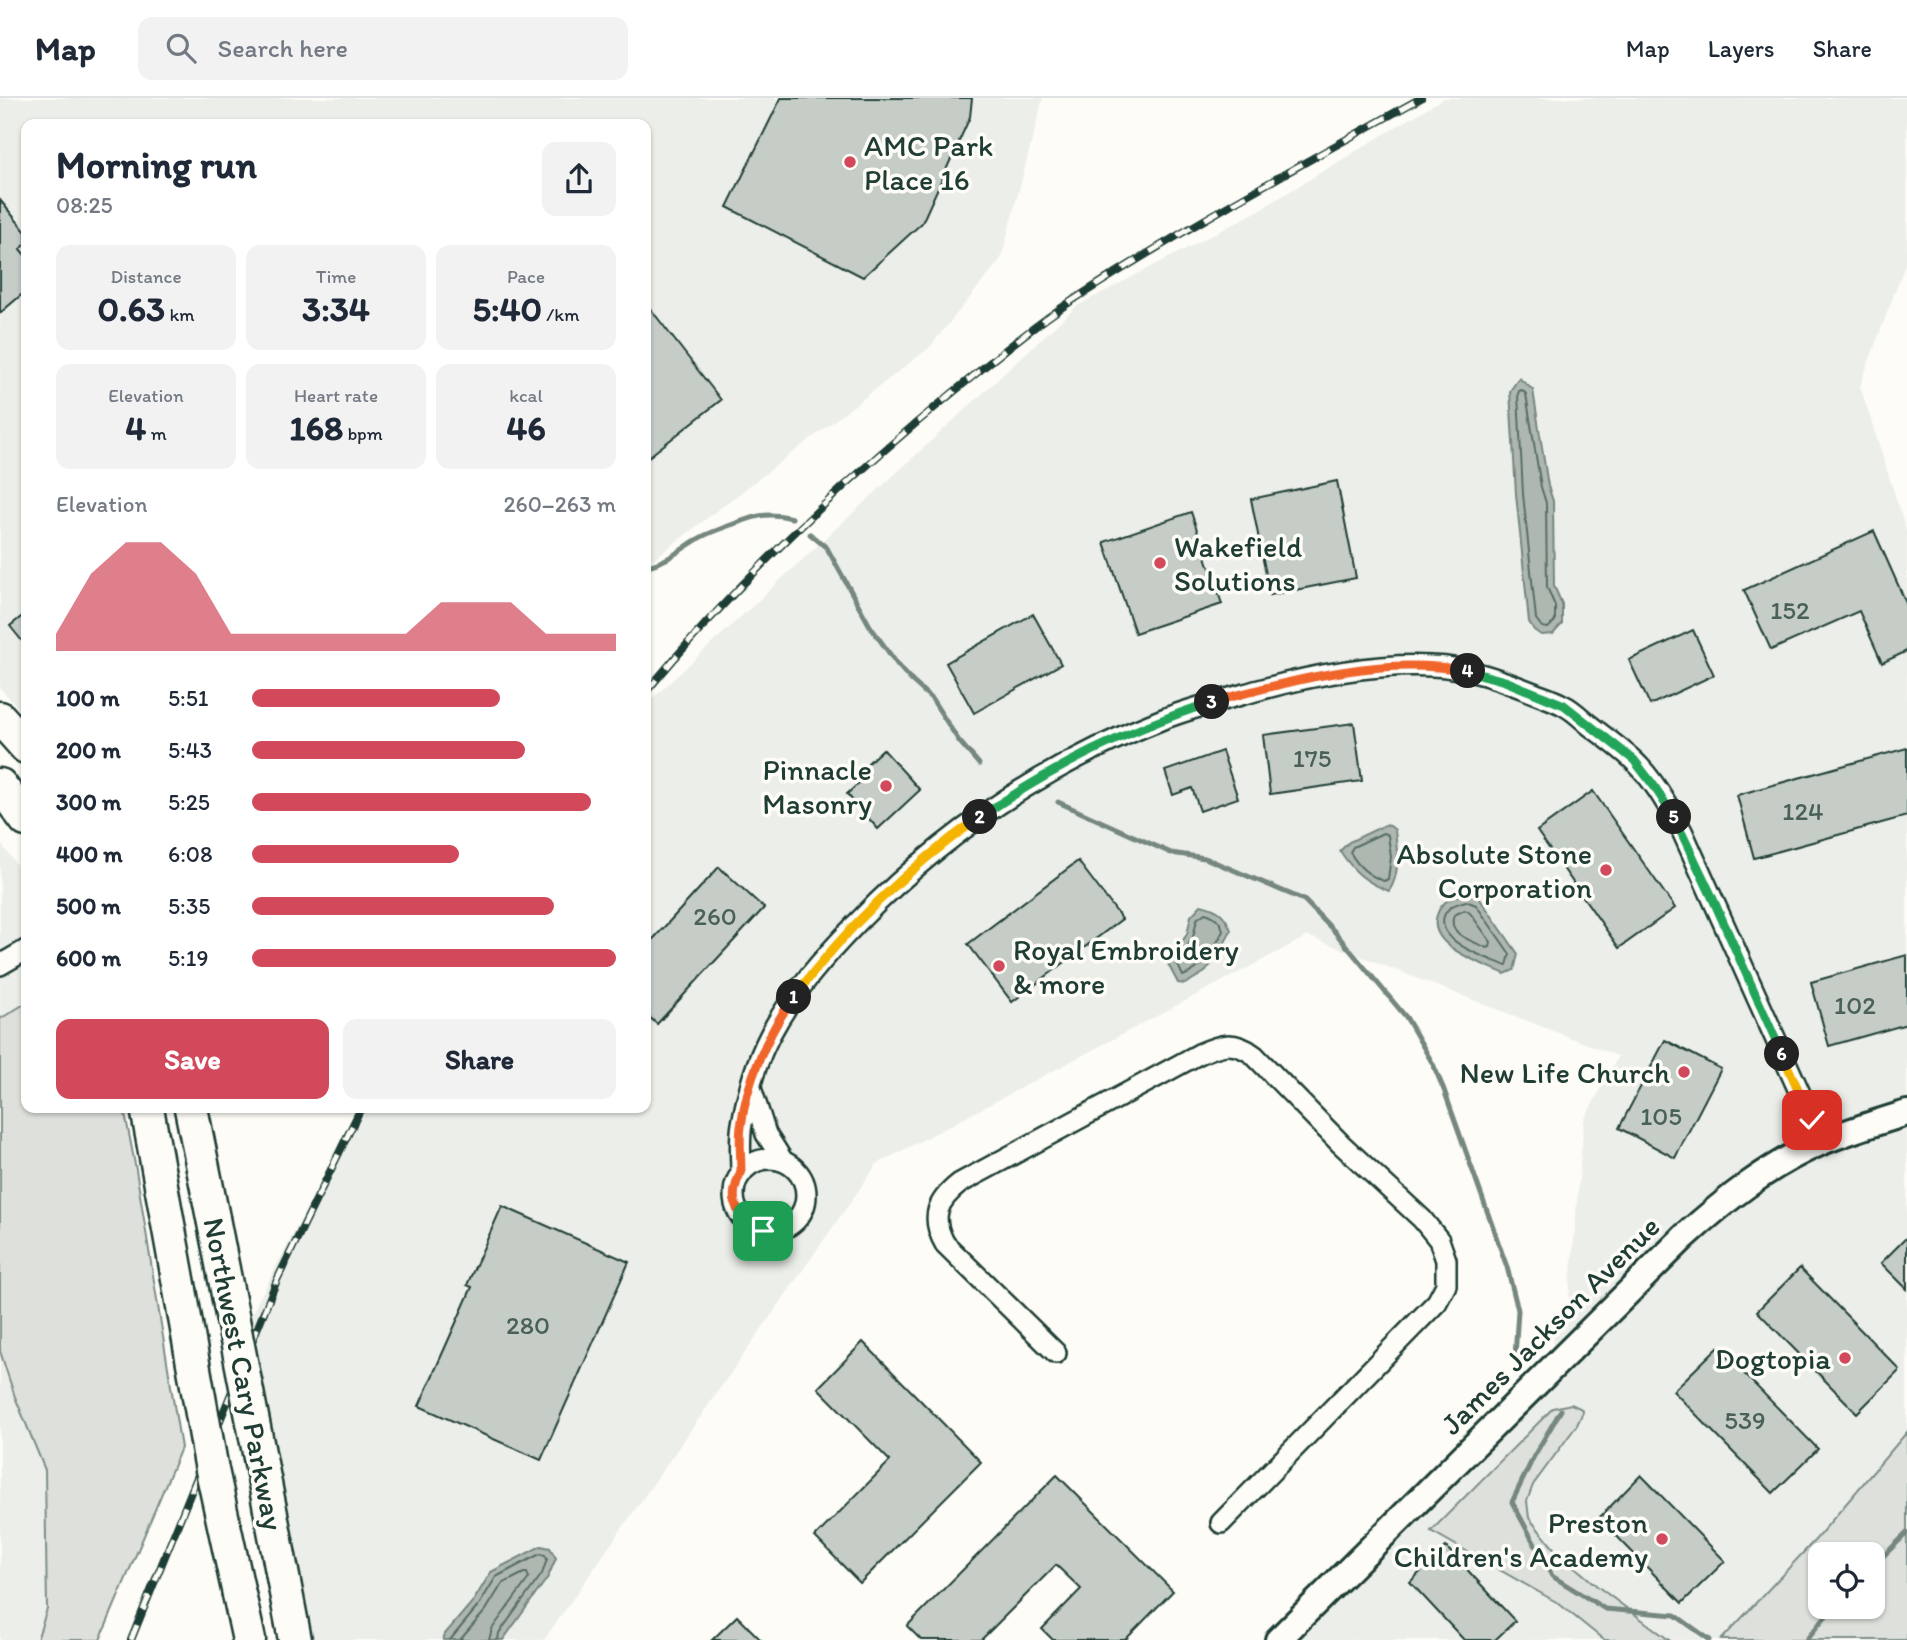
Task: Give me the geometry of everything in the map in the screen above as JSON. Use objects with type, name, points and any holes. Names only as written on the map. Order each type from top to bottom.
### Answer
[{"type":"main road","points":[[0,718],[21,741]]},
{"type":"main road","points":[[0,785],[21,813]]},
{"type":"main road","name":"Northwest Cary Parkway","points":[[148,1113],[212,1471],[249,1640]]},
{"type":"main road","name":"Northwest Cary Parkway","points":[[192,1113],[295,1640]]},
{"type":"street","points":[[741,1174],[741,1126],[751,1087],[764,1048],[782,1015],[841,940],[920,862],[1016,793],[1056,768],[1164,718],[1277,685],[1329,674],[1385,667],[1432,666],[1481,674],[1564,705],[1634,760],[1682,831],[1820,1143]]},
{"type":"street","points":[[0,965],[21,953]]},
{"type":"street","points":[[1056,1353],[945,1244],[936,1220],[939,1205],[947,1193],[960,1183],[1199,1054],[1215,1047],[1243,1047],[1422,1219],[1439,1240],[1446,1260],[1446,1285],[1437,1302],[1221,1523]]},
{"type":"street","points":[[751,1087],[766,1134],[783,1161]]},
{"type":"street","name":"James Jackson Avenue","points":[[1278,1640],[1711,1213],[1740,1189],[1791,1157],[1820,1143],[1907,1114]]},
{"type":"street","points":[[760,1161],[783,1161],[801,1176],[806,1187],[803,1211],[796,1221],[786,1228],[763,1231],[752,1227],[736,1209],[734,1197],[741,1174],[760,1161]]},
{"type":"shaded area","points":[[0,98],[1043,98],[1001,259],[929,348],[651,561],[651,119],[21,119],[21,711],[0,688]]},
{"type":"shaded area","points":[[1444,98],[1907,98],[1907,259],[1860,386],[1907,533],[1907,1508],[1881,1542],[1808,1542],[1808,1619],[1818,1619],[1816,1640],[1288,1640],[1551,1372],[1554,1333],[1567,1321],[1584,1120],[1618,1056],[1308,936],[877,1164],[544,1640],[276,1640],[238,1399],[253,1311],[356,1113],[651,1113],[651,701],[1077,306],[1256,212]]},
{"type":"shaded area","points":[[0,842],[21,871],[21,1113],[125,1113],[181,1448],[100,1640],[0,1640]]},
{"type":"shaded area","points":[[21,1006],[21,1113],[125,1113],[181,1448],[100,1640],[37,1640],[47,1609],[45,1470],[15,1397],[0,1351],[0,1019]]},
{"type":"shaded area","points":[[1571,1404],[1583,1412],[1577,1425],[1533,1485],[1527,1501],[1529,1518],[1556,1551],[1597,1586],[1669,1640],[1604,1640],[1558,1603],[1431,1531],[1553,1408]]},
{"type":"shaded area","points":[[1907,1432],[1907,1640],[1721,1640],[1808,1548],[1808,1619],[1885,1619],[1885,1542],[1813,1542]]},
{"type":"water","points":[[1519,378],[1533,390],[1548,486],[1553,501],[1554,586],[1562,604],[1562,624],[1553,634],[1541,635],[1529,622],[1516,494],[1510,391]]},
{"type":"water","points":[[1385,825],[1395,830],[1397,853],[1397,869],[1389,891],[1361,876],[1340,851],[1349,842]]},
{"type":"water","points":[[1467,893],[1480,899],[1518,954],[1514,970],[1505,974],[1471,959],[1448,945],[1440,936],[1436,926],[1439,910],[1449,900]]},
{"type":"water","points":[[1201,905],[1220,913],[1231,930],[1220,953],[1205,972],[1185,984],[1178,983],[1168,964],[1187,934],[1191,916]]},
{"type":"water","points":[[541,1546],[550,1548],[556,1558],[548,1577],[503,1640],[443,1640],[474,1600],[491,1572]]},
{"type":"building","name":"AMC Park Place 16","points":[[781,98],[972,98],[970,117],[922,223],[863,277],[727,207]]},
{"type":"building","points":[[0,200],[21,226],[21,295],[0,313]]},
{"type":"building","points":[[651,309],[721,400],[651,455]]},
{"type":"building","points":[[1337,481],[1356,578],[1270,595],[1251,499]]},
{"type":"building","name":"Wakefield Solutions","points":[[1191,512],[1222,604],[1135,633],[1104,542]]},
{"type":"building","points":[[1874,531],[1907,605],[1907,651],[1882,663],[1859,611],[1771,650],[1744,590]]},
{"type":"building","points":[[1033,614],[1061,664],[974,713],[946,663]]},
{"type":"building","points":[[21,617],[21,640],[10,626]]},
{"type":"building","points":[[1693,630],[1714,675],[1650,705],[1629,660]]},
{"type":"building","points":[[1354,723],[1362,781],[1270,794],[1263,735]]},
{"type":"building","points":[[1907,748],[1907,816],[1754,858],[1737,795]]},
{"type":"building","name":"Pinnacle Masonry","points":[[883,749],[920,790],[878,829],[847,794],[861,781],[855,775]]},
{"type":"building","points":[[1222,751],[1238,798],[1200,811],[1192,788],[1173,795],[1165,771]]},
{"type":"building","name":"Absolute Stone Corporation","points":[[1593,791],[1675,908],[1619,948],[1537,831]]},
{"type":"building","points":[[1078,861],[1122,919],[1012,1002],[968,944]]},
{"type":"building","points":[[719,867],[764,908],[657,1024],[651,1019],[651,942]]},
{"type":"building","points":[[1907,955],[1907,1024],[1829,1046],[1811,982]]},
{"type":"building","points":[[1665,1040],[1721,1069],[1675,1158],[1619,1128]]},
{"type":"building","points":[[502,1206],[629,1262],[541,1460],[419,1406],[472,1287],[467,1285]]},
{"type":"building","points":[[1907,1237],[1907,1289],[1881,1263]]},
{"type":"building","points":[[1800,1268],[1900,1370],[1857,1413],[1757,1311]]},
{"type":"building","points":[[863,1342],[981,1462],[860,1583],[815,1537],[890,1461],[818,1388]]},
{"type":"building","points":[[1718,1347],[1818,1449],[1773,1493],[1673,1391]]},
{"type":"building","points":[[1057,1475],[1173,1591],[1125,1640],[1053,1640],[1042,1629],[1081,1589],[1056,1565],[981,1640],[921,1640],[907,1626]]},
{"type":"building","name":"Preston Children's Academy","points":[[1641,1475],[1725,1561],[1682,1603],[1599,1518]]},
{"type":"building","points":[[1446,1547],[1515,1621],[1495,1640],[1464,1640],[1410,1582]]},
{"type":"building","points":[[737,1616],[761,1640],[712,1640]]},
{"type":"waterway","points":[[651,565],[667,559],[703,536],[746,520],[767,515],[792,518]]},
{"type":"waterway","points":[[810,534],[827,548],[870,626],[897,664],[932,699],[959,741],[979,764]]},
{"type":"waterway","points":[[1058,802],[1171,853],[1205,858],[1304,900],[1334,931],[1406,1017],[1433,1064],[1444,1090],[1507,1267],[1518,1310],[1515,1357]]},
{"type":"waterway","points":[[1561,1410],[1534,1456],[1512,1502],[1552,1576],[1605,1609],[1675,1615],[1710,1640]]},
{"type":"waterway","points":[[1885,1554],[1907,1533]]},
{"type":"waterway","points":[[1806,1640],[1823,1619]]},
{"type":"railway","points":[[651,686],[717,611],[833,496],[914,425],[1028,332],[1073,300],[1159,247],[1421,98]]},
{"type":"railway","points":[[131,1640],[277,1280],[359,1113]]},
{"type":"place","name":"AMC Park Place 16","points":[[850,162]]},
{"type":"place","name":"Wakefield Solutions","points":[[1160,563]]},
{"type":"place","name":"Pinnacle Masonry","points":[[886,786]]},
{"type":"place","name":"Absolute Stone Corporation","points":[[1606,870]]},
{"type":"place","name":"Royal Embroidery & more","points":[[999,966]]},
{"type":"place","name":"New Life Church","points":[[1684,1072]]},
{"type":"place","name":"Dogtopia","points":[[1845,1358]]},
{"type":"place","name":"Preston Children's Academy","points":[[1662,1539]]},
{"type":"route","points":[[763,1231],[752,1227],[743,1219],[736,1209],[734,1197],[741,1174],[741,1126],[759,1061],[770,1035],[788,1005],[841,940],[892,887],[951,838],[1006,799],[1056,768],[1114,740],[1164,718],[1212,702],[1329,674],[1385,667],[1432,666],[1505,681],[1564,705],[1634,760],[1682,831],[1812,1120]]}]
